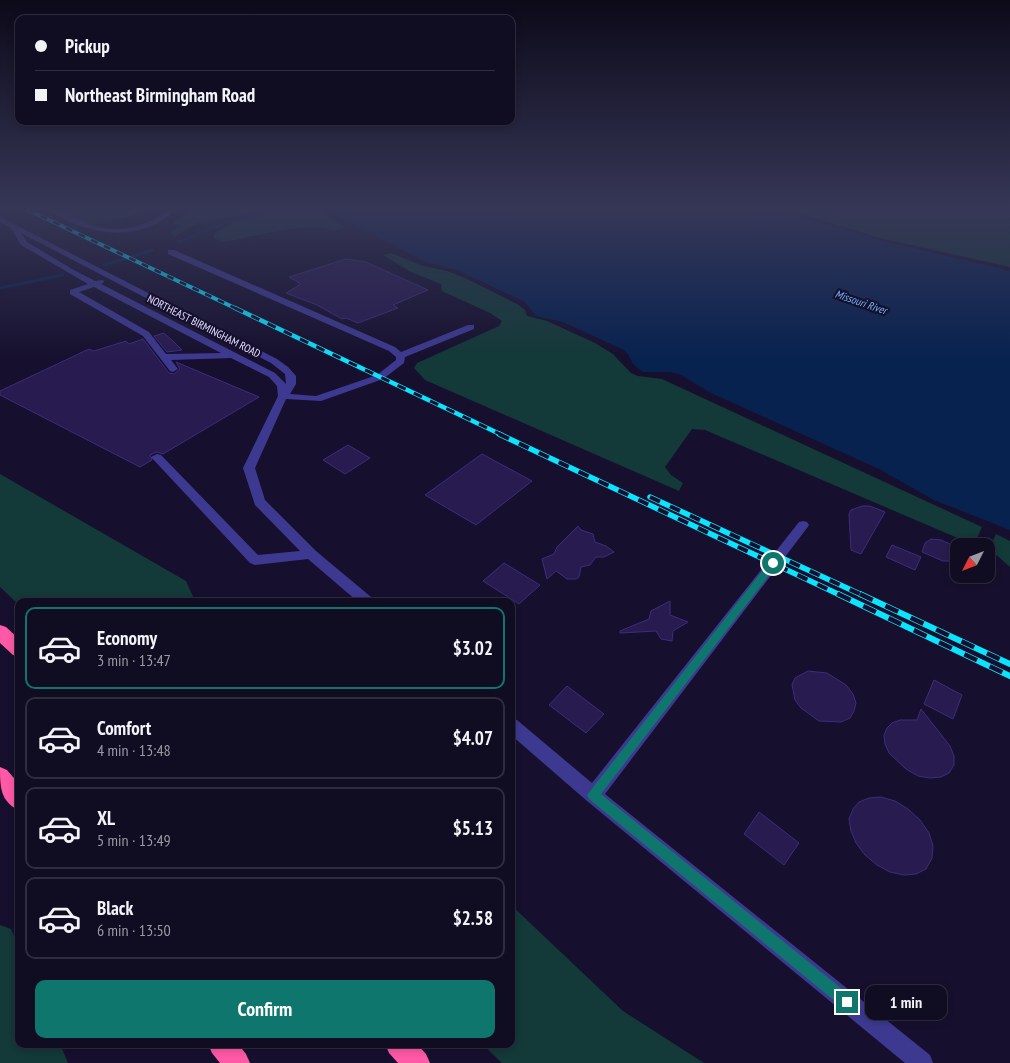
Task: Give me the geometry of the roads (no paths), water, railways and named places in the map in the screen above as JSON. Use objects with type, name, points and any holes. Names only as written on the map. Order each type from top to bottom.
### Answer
[{"type":"highway","points":[[0,632],[15,646]]},
{"type":"highway","points":[[0,777],[15,795]]},
{"type":"highway","points":[[224,1048],[237,1063]]},
{"type":"highway","points":[[402,1048],[417,1063]]},
{"type":"street","name":"NORTHEAST BIRMINGHAM ROAD","points":[[51,260],[69,271],[272,375],[282,385],[283,396]]},
{"type":"street","name":"NORTHEAST BIRMINGHAM ROAD","points":[[76,260],[274,361],[289,372],[293,379],[291,387],[283,396],[249,468],[259,502],[311,554],[362,598]]},
{"type":"street","points":[[188,260],[392,350],[400,356],[401,362],[374,379],[317,398],[283,396]]},
{"type":"street","points":[[115,280],[95,284],[73,292],[146,334],[173,369]]},
{"type":"street","points":[[128,324],[154,313],[176,311]]},
{"type":"street","points":[[400,356],[471,327]]},
{"type":"street","points":[[163,357],[235,355]]},
{"type":"street","points":[[157,457],[255,560],[311,554]]},
{"type":"street","points":[[593,795],[803,525]]},
{"type":"street","points":[[515,728],[593,795],[922,1063]]},
{"type":"water","name":"Missouri River","points":[[421,260],[962,260],[1010,271],[1010,530],[934,500],[879,469],[711,393],[681,375],[671,372],[643,372],[633,364],[624,350],[563,322],[536,316],[525,302],[457,270]]},
{"type":"waterway","points":[[104,265],[122,260]]},
{"type":"waterway","points":[[0,288],[62,275]]},
{"type":"railway","points":[[133,260],[237,309]]},
{"type":"railway","points":[[235,308],[502,435]]},
{"type":"railway","points":[[499,434],[840,595]]},
{"type":"railway","points":[[650,497],[862,595]]},
{"type":"railway","points":[[838,594],[1010,676]]},
{"type":"railway","points":[[860,594],[1010,664]]}]
